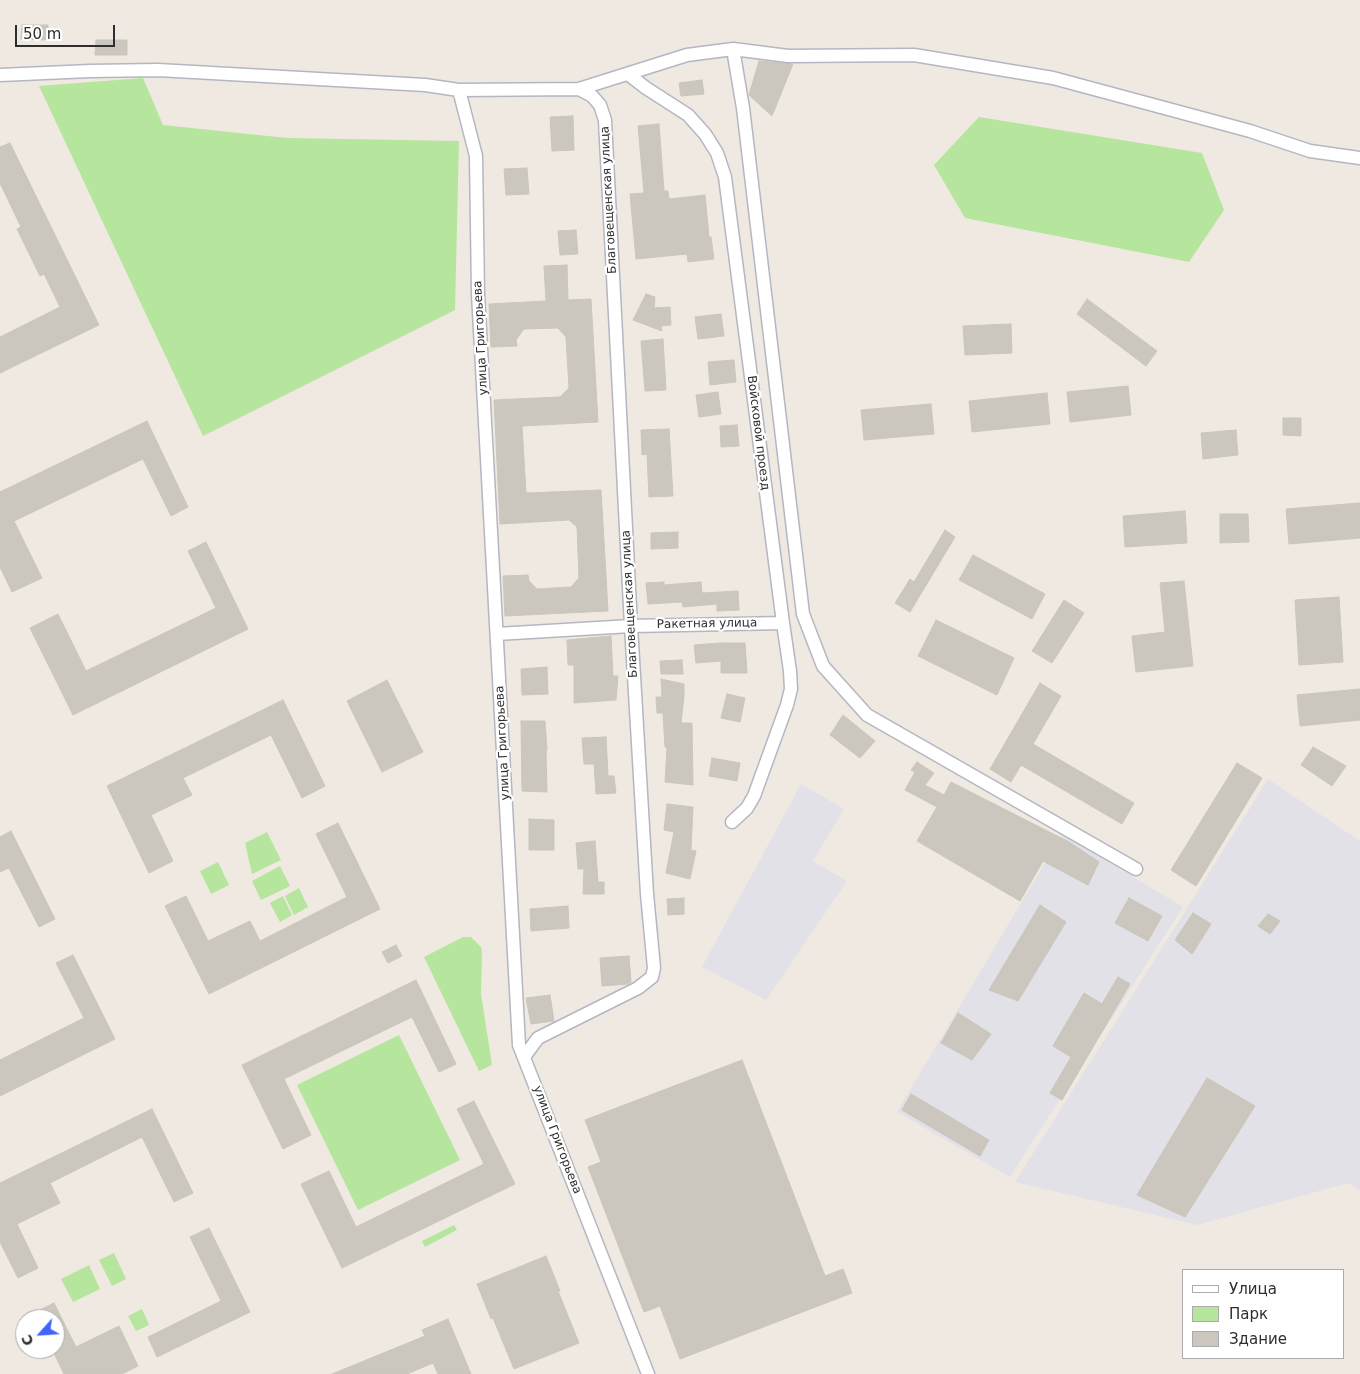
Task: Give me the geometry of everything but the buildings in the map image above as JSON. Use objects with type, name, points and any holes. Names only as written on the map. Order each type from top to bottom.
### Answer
[{"type":"street","points":[[733,50],[743,108],[803,614],[823,666],[867,715],[1136,869]]},
{"type":"street","points":[[0,75],[158,70],[425,85],[458,90],[580,89],[687,55],[733,50],[788,56],[914,55],[1053,78],[1250,131],[1310,151],[1360,158]]},
{"type":"street","name":"Войсковой проезд","points":[[628,74],[688,115],[705,134],[717,153],[725,177],[791,689],[754,796],[747,808],[732,822]]},
{"type":"street","name":"Благовещенская улица","points":[[524,1057],[538,1038],[638,988],[652,977],[654,968],[647,894],[631,626],[605,120],[600,105],[592,96],[580,89]]},
{"type":"street","name":"улица Григорьева","points":[[458,90],[476,156],[478,294],[519,1045],[648,1374]]},
{"type":"street","name":"Ракетная улица","points":[[497,634],[631,626],[783,622]]},
{"type":"shaded area","points":[[1268,779],[1360,841],[1360,1190],[1348,1183],[1197,1225],[1015,1182]]},
{"type":"shaded area","points":[[801,784],[844,809],[813,861],[847,881],[766,1000],[702,967]]},
{"type":"shaded area","points":[[1062,834],[1183,907],[1010,1177],[897,1112]]},
{"type":"green space","points":[[143,78],[163,125],[287,138],[459,141],[455,310],[203,436],[39,86]]},
{"type":"green space","points":[[979,117],[1202,153],[1224,210],[1189,262],[965,218],[934,165]]},
{"type":"green space","points":[[267,832],[281,860],[252,874],[245,843]]},
{"type":"green space","points":[[218,862],[229,885],[211,894],[200,871]]},
{"type":"green space","points":[[280,866],[290,886],[261,900],[252,881]]},
{"type":"green space","points":[[299,888],[308,907],[294,915],[285,896]]},
{"type":"green space","points":[[283,896],[292,915],[280,922],[270,903]]},
{"type":"green space","points":[[463,937],[471,937],[481,947],[482,951],[481,994],[492,1065],[479,1071],[424,957]]},
{"type":"green space","points":[[399,1035],[460,1160],[358,1210],[297,1085]]},
{"type":"green space","points":[[454,1225],[457,1230],[425,1247],[422,1241]]},
{"type":"green space","points":[[114,1253],[126,1279],[112,1286],[99,1260]]},
{"type":"green space","points":[[89,1265],[100,1289],[73,1302],[61,1279]]},
{"type":"green space","points":[[142,1309],[149,1325],[136,1331],[128,1316]]}]
